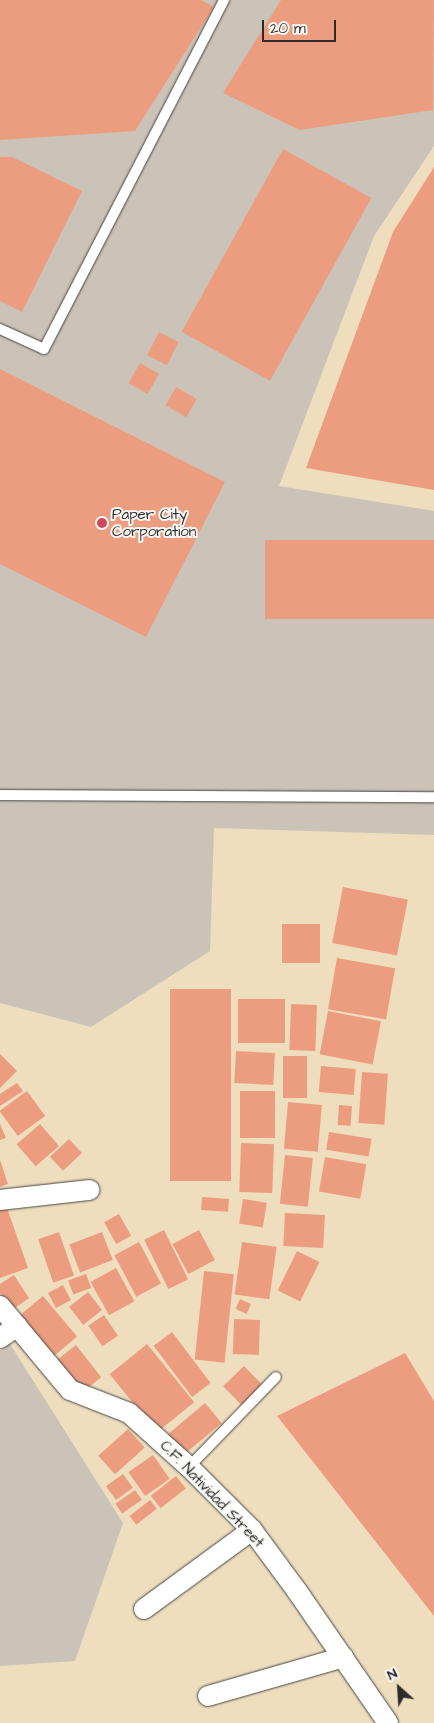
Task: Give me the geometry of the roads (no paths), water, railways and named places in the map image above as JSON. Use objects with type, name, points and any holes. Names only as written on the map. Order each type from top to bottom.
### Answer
[{"type":"street","points":[[0,1200],[88,1190]]},
{"type":"street","name":"C.F. Natividad Street","points":[[0,1306],[70,1390],[129,1412],[190,1467],[252,1530],[344,1657],[388,1723]]},
{"type":"street","points":[[0,1338],[17,1326]]},
{"type":"street","points":[[144,1609],[252,1530]]},
{"type":"street","points":[[208,1696],[344,1657]]},
{"type":"lane","points":[[0,329],[44,349],[221,1]]},
{"type":"lane","points":[[0,794],[434,797]]},
{"type":"lane","points":[[190,1467],[276,1377]]},
{"type":"place","name":"Paper City Corporation","points":[[102,523]]}]
